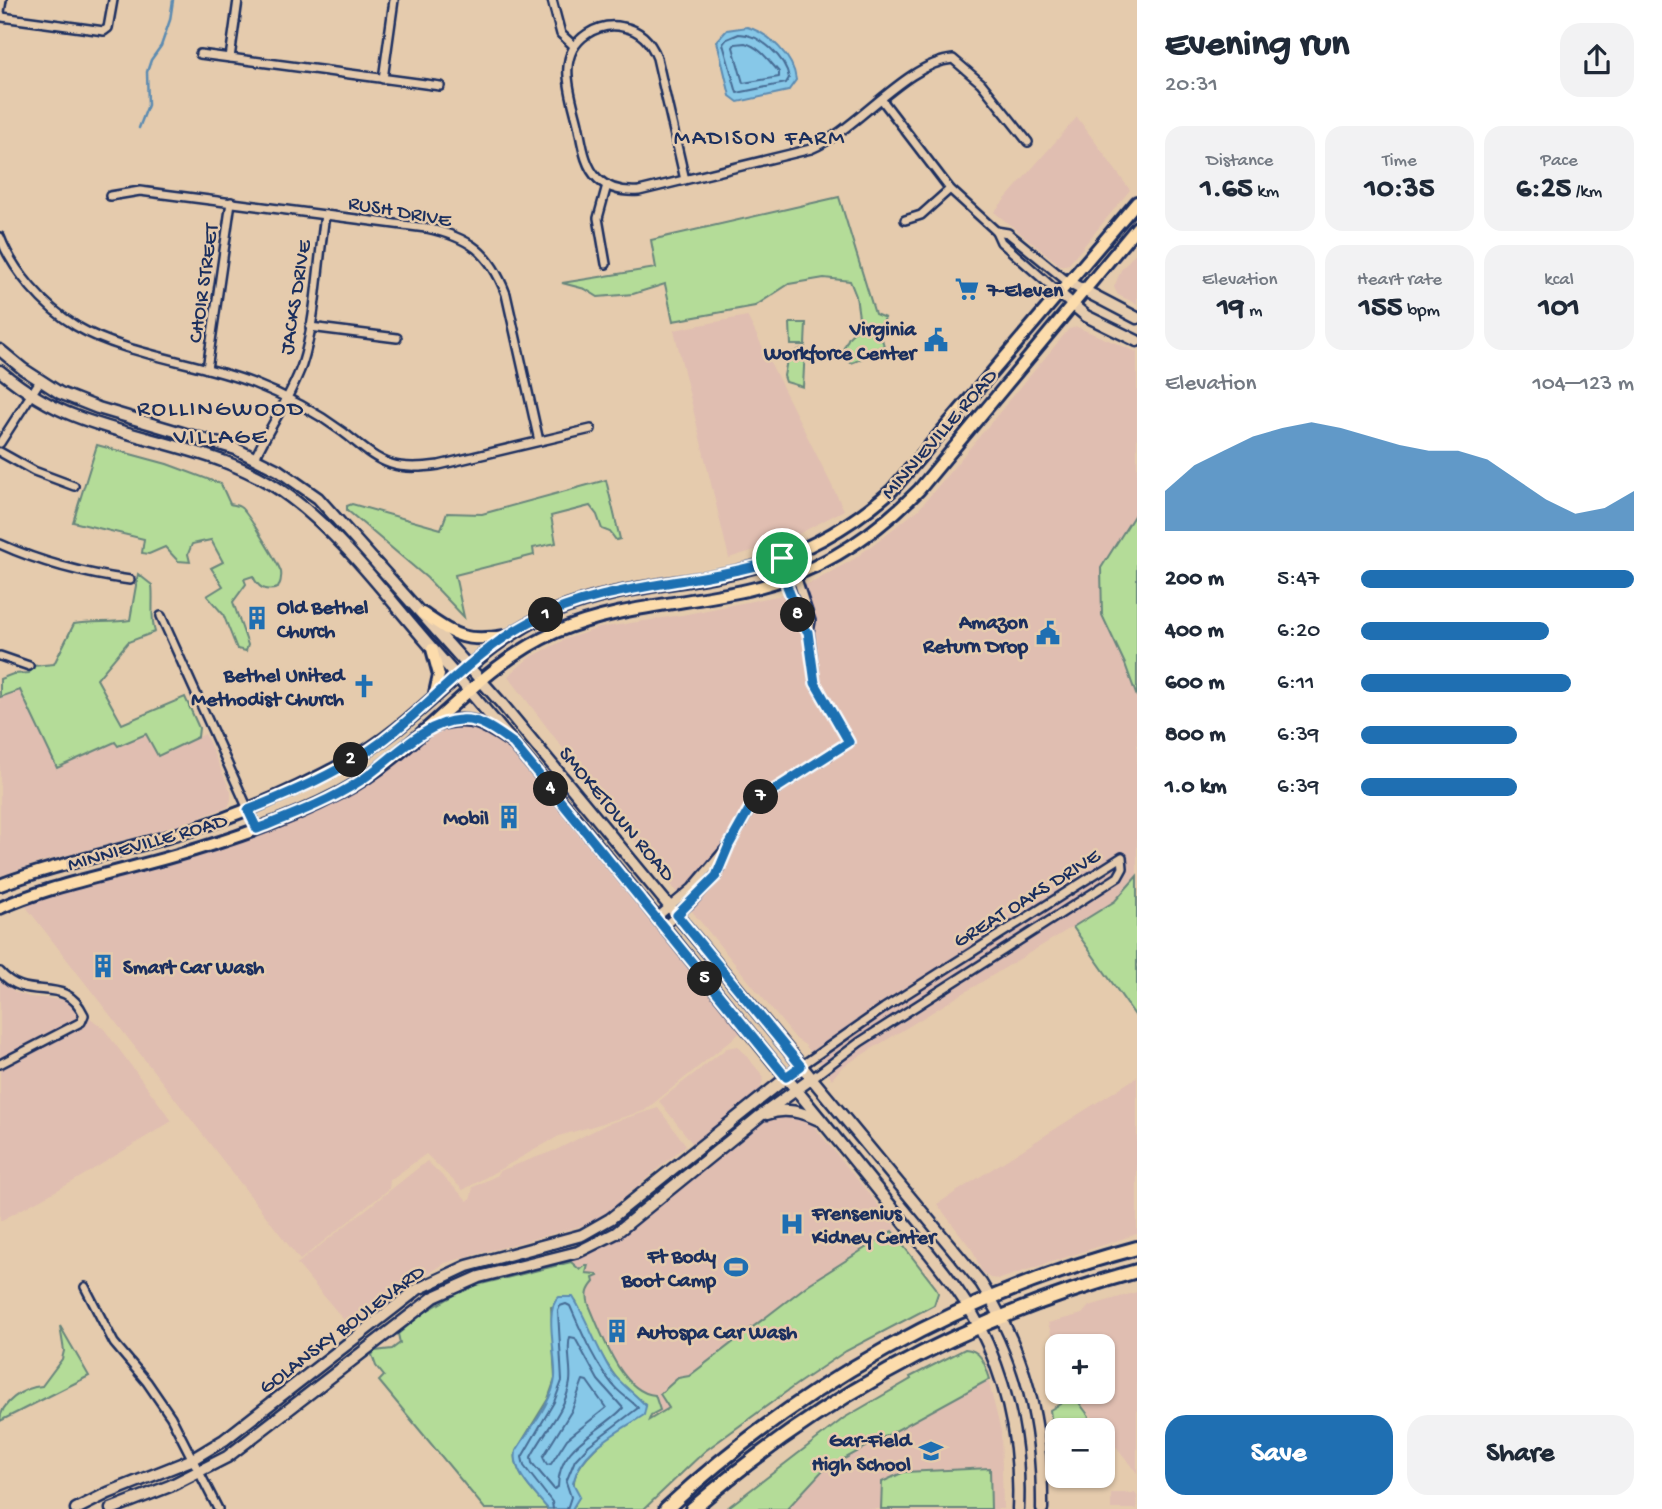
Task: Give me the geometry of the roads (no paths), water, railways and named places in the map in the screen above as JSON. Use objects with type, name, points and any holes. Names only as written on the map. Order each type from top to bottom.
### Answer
[{"type":"highway","points":[[666,1509],[722,1460],[788,1409],[873,1356],[990,1298],[1068,1268],[1137,1248]]},
{"type":"highway","points":[[692,1509],[749,1462],[814,1415],[883,1373],[979,1325],[1064,1293],[1137,1271]]},
{"type":"main road","name":"MINNIEVILLE ROAD","points":[[0,885],[45,869],[178,834],[248,810],[304,784],[380,742],[508,636],[551,612],[599,596],[736,571],[782,558],[806,549],[847,527],[892,490],[1137,202]]},
{"type":"main road","name":"MINNIEVILLE ROAD","points":[[0,908],[48,889],[183,854],[317,805],[383,765],[481,680],[529,646],[576,624],[610,613],[744,590],[789,578],[855,545],[901,509],[936,471],[1137,227]]},
{"type":"main road","points":[[1068,282],[1137,318]]},
{"type":"main road","points":[[1059,293],[1086,316],[1137,341]]},
{"type":"main road","name":"SMOKETOWN ROAD","points":[[0,350],[40,381],[75,400],[217,442],[255,457],[292,478],[318,498],[422,613],[670,906],[929,1219],[990,1298],[1022,1364],[1032,1401],[1041,1457],[1042,1509]]},
{"type":"main road","name":"SMOKETOWN ROAD","points":[[0,371],[32,394],[77,417],[222,460],[267,481],[305,508],[327,528],[513,743],[822,1121],[969,1308],[998,1371],[1012,1422],[1018,1474],[1018,1509]]},
{"type":"main road","points":[[422,613],[463,637],[484,640],[508,636]]},
{"type":"main road","points":[[432,649],[439,675],[438,688],[433,697]]},
{"type":"main road","points":[[429,727],[448,721],[468,720],[486,725],[513,743]]},
{"type":"main road","name":"GOLANSKY BOULEVARD","points":[[76,1509],[108,1493],[191,1460],[224,1440],[418,1289],[446,1274],[489,1259],[556,1243],[588,1232],[631,1203],[801,1066]]},
{"type":"main road","name":"GOLANSKY BOULEVARD","points":[[111,1509],[198,1473],[247,1443],[434,1297],[460,1284],[553,1261],[594,1245],[640,1214],[760,1116],[811,1079]]},
{"type":"main road","points":[[760,1116],[788,1110],[822,1121]]},
{"type":"main road","points":[[588,1232],[594,1245]]},
{"type":"main road","points":[[375,1322],[385,1334]]},
{"type":"street","points":[[2,0],[2,17],[104,31],[108,28],[113,0]]},
{"type":"street","points":[[230,58],[239,0]]},
{"type":"street","points":[[383,79],[394,0]]},
{"type":"street","points":[[552,0],[561,34],[574,46]]},
{"type":"street","points":[[685,180],[657,58],[651,45],[638,32],[629,28],[609,26],[591,32],[574,46],[569,61],[568,78],[586,157],[596,177],[607,185],[629,191],[685,180],[811,149],[832,138],[923,69],[953,60],[981,83],[1028,142]]},
{"type":"street","points":[[200,54],[440,86]]},
{"type":"street","points":[[882,100],[950,188],[996,230],[1001,242],[1059,293]]},
{"type":"street","points":[[606,264],[598,218],[607,185]]},
{"type":"street","points":[[905,220],[927,211],[950,188]]},
{"type":"street","name":"RUSH DRIVE","points":[[110,196],[140,191],[231,202],[438,231],[460,239],[488,258],[506,294],[539,441]]},
{"type":"street","name":"CHOIR STREET","points":[[207,369],[231,202]]},
{"type":"street","name":"JACKS DRIVE","points":[[255,457],[302,363],[310,327],[325,215]]},
{"type":"street","points":[[996,230],[1008,233],[1068,282]]},
{"type":"street","points":[[0,237],[10,257],[34,289],[76,326],[108,340],[254,383],[316,414],[368,452],[393,465],[439,465],[591,429]]},
{"type":"street","points":[[310,327],[397,338]]},
{"type":"street","points":[[0,443],[40,381]]},
{"type":"street","points":[[0,452],[34,471],[74,486]]},
{"type":"street","points":[[0,544],[57,565],[130,580]]},
{"type":"street","points":[[663,927],[716,876],[729,845],[752,804],[849,742],[815,683],[808,632],[811,621],[798,582],[789,578],[782,558]]},
{"type":"street","points":[[161,615],[257,829]]},
{"type":"street","points":[[0,656],[29,666]]},
{"type":"street","points":[[656,918],[692,888],[729,845]]},
{"type":"street","name":"GREAT OAKS DRIVE","points":[[801,1066],[884,1008],[1122,857],[1123,868],[1116,878],[860,1042],[811,1079]]},
{"type":"street","points":[[0,972],[19,987],[63,992],[83,1010],[84,1015],[81,1022],[0,1064]]},
{"type":"street","points":[[85,1287],[114,1343],[159,1397],[218,1509]]},
{"type":"water","points":[[747,27],[772,40],[791,63],[796,80],[788,91],[738,102],[730,96],[717,41],[727,30]]},
{"type":"water","points":[[559,1297],[573,1297],[611,1371],[646,1406],[644,1415],[601,1443],[584,1461],[573,1483],[580,1496],[572,1509],[548,1509],[521,1475],[516,1459],[516,1451],[545,1406],[553,1387],[555,1369],[551,1323],[554,1303]]},
{"type":"waterway","points":[[139,128],[148,105],[147,72],[151,60],[161,46],[170,20],[173,0]]},
{"type":"place","name":"7-Eleven","points":[[967,289]]},
{"type":"place","name":"Virginia Workforce Center","points":[[936,340]]},
{"type":"place","name":"Old Bethel Church","points":[[257,618]]},
{"type":"place","name":"Amazon Return Drop","points":[[1048,633]]},
{"type":"place","name":"Bethel United Methodist Church","points":[[364,686]]},
{"type":"place","name":"Mobil","points":[[509,817]]},
{"type":"place","name":"Smart Car Wash","points":[[103,966]]},
{"type":"place","name":"Frensenius Kidney Center","points":[[792,1224]]},
{"type":"place","name":"Ft Body Boot Camp","points":[[736,1267]]},
{"type":"place","name":"Autospa Car Wash","points":[[617,1331]]},
{"type":"place","name":"Gar-Field High School","points":[[931,1451]]},
{"type":"district","name":"MADISON FARM","points":[[760,136]]},
{"type":"district","name":"ROLLINGWOOD VILLAGE","points":[[221,421]]}]
